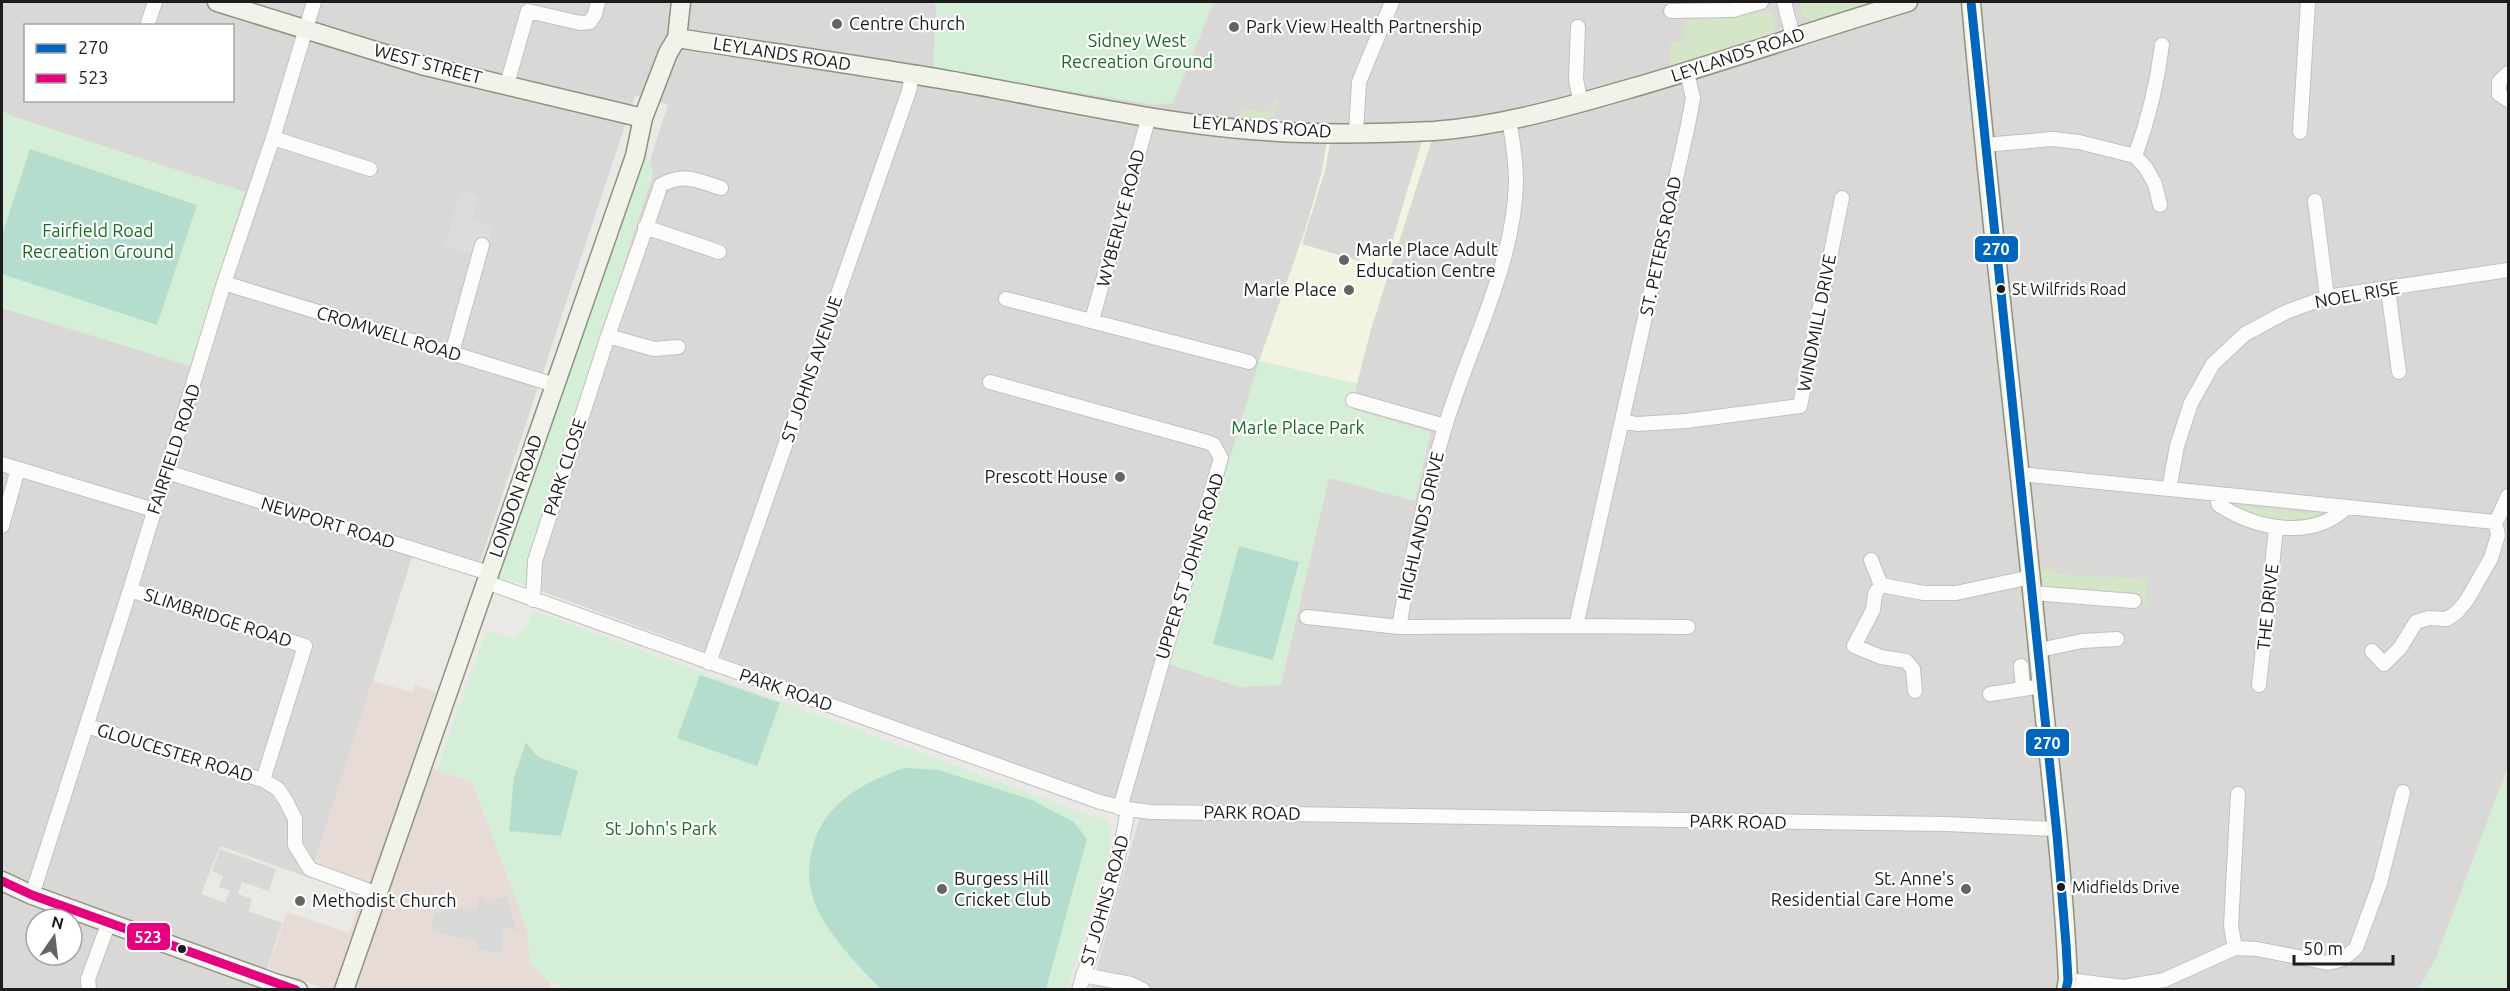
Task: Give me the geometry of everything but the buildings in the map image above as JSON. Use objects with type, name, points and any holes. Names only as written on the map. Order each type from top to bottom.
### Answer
[{"type":"street","points":[[148,24],[155,2]]},
{"type":"street","name":"WEST STREET","points":[[217,2],[420,65],[643,118]]},
{"type":"street","name":"FAIRFIELD ROAD","points":[[32,895],[130,590],[224,283],[273,138],[314,2]]},
{"type":"street","points":[[507,84],[528,11],[590,22],[598,2]]},
{"type":"street","name":"LONDON ROAD","points":[[344,990],[635,156],[643,118],[668,53],[677,38],[681,2]]},
{"type":"street","points":[[1356,132],[1359,82],[1392,2]]},
{"type":"street","points":[[1671,11],[1733,10],[1761,2]]},
{"type":"street","points":[[1785,2],[1793,36]]},
{"type":"street","name":"LEYLANDS ROAD","points":[[677,38],[912,74],[1149,116],[1249,130],[1312,134],[1435,130],[1509,120],[1581,103],[1687,72],[1793,36],[1908,2]]},
{"type":"street","points":[[1971,2],[1984,145],[2039,650],[2056,829],[2067,985],[2124,987],[2164,980],[2235,948],[2256,949],[2328,963],[2338,962],[2348,957],[2356,948],[2380,882],[2403,792]]},
{"type":"street","points":[[2300,132],[2308,2]]},
{"type":"street","points":[[1578,27],[1576,80],[1581,103]]},
{"type":"street","points":[[2135,156],[2148,123],[2156,89],[2162,45]]},
{"type":"street","name":"ST. PETERS ROAD","points":[[1576,626],[1693,98],[1687,72]]},
{"type":"street","points":[[2508,73],[2499,82],[2499,94],[2508,100]]},
{"type":"street","name":"ST JOHNS AVENUE","points":[[709,663],[909,91],[912,74]]},
{"type":"street","name":"WYBERLYE ROAD","points":[[1092,320],[1149,116]]},
{"type":"street","name":"HIGHLANDS DRIVE","points":[[1399,627],[1419,520],[1445,426],[1480,330],[1509,231],[1516,182],[1514,146],[1509,120]]},
{"type":"street","points":[[273,138],[370,169]]},
{"type":"street","points":[[1984,145],[2053,139],[2079,141],[2135,156],[2146,168],[2155,184],[2160,205]]},
{"type":"street","name":"PARK CLOSE","points":[[533,600],[535,561],[608,336],[661,185],[673,178],[686,177],[721,188]]},
{"type":"street","name":"WINDMILL DRIVE","points":[[1622,421],[1637,424],[1686,420],[1800,406],[1842,198]]},
{"type":"street","points":[[2314,201],[2327,297]]},
{"type":"street","points":[[645,227],[719,252]]},
{"type":"street","points":[[452,353],[482,245]]},
{"type":"street","name":"NOEL RISE","points":[[2169,489],[2177,446],[2191,403],[2213,364],[2245,334],[2286,312],[2327,297],[2508,270]]},
{"type":"street","name":"CROMWELL ROAD","points":[[224,283],[555,385]]},
{"type":"street","points":[[2388,289],[2399,372]]},
{"type":"street","points":[[1006,299],[1249,362]]},
{"type":"street","points":[[608,336],[654,349],[678,347]]},
{"type":"street","name":"UPPER ST JOHNS ROAD","points":[[990,382],[1207,442],[1214,445],[1221,458],[1124,809]]},
{"type":"street","name":"HIGHLANDS DRIVE","points":[[1353,400],[1445,426]]},
{"type":"street","points":[[2,464],[154,510]]},
{"type":"street","points":[[2,526],[18,469]]},
{"type":"street","name":"NEWPORT ROAD","points":[[167,472],[488,578]]},
{"type":"street","points":[[2020,474],[2501,522]]},
{"type":"street","points":[[2216,494],[2219,505],[2235,516],[2276,529],[2318,524],[2338,516],[2347,507]]},
{"type":"street","points":[[2372,651],[2384,664],[2400,648],[2416,622],[2429,618],[2447,619],[2457,612],[2467,600],[2492,558],[2508,496]]},
{"type":"street","name":"THE DRIVE","points":[[2259,686],[2276,529]]},
{"type":"street","points":[[1871,560],[1881,585]]},
{"type":"street","name":"PARK ROAD","points":[[488,578],[533,600],[1124,809],[1946,824],[2056,829]]},
{"type":"street","points":[[1881,585],[1924,593],[1956,593],[2031,585],[2134,601]]},
{"type":"street","points":[[1881,585],[1875,594],[1873,610],[1847,647],[1881,657],[1906,661],[1913,669],[1915,691]]},
{"type":"street","name":"SLIMBRIDGE ROAD","points":[[130,590],[305,646]]},
{"type":"street","points":[[1307,617],[1399,627],[1688,627]]},
{"type":"street","points":[[2039,650],[2082,641],[2117,639]]},
{"type":"street","name":"GLOUCESTER ROAD","points":[[262,780],[305,646]]},
{"type":"street","points":[[2020,666],[2023,689]]},
{"type":"street","points":[[1990,694],[2042,686]]},
{"type":"street","name":"GLOUCESTER ROAD","points":[[87,726],[262,780],[278,789],[295,819],[295,845],[310,869],[378,894]]},
{"type":"street","points":[[2235,948],[2231,926],[2238,794]]},
{"type":"street","name":"ST JOHNS ROAD","points":[[1078,990],[1110,891],[1124,836],[1124,809]]},
{"type":"street","points":[[2,880],[32,895],[298,990]]},
{"type":"street","points":[[89,990],[88,979],[109,922]]},
{"type":"street","points":[[1083,975],[1131,984],[1143,990]]},
{"type":"shaded area","points":[[2,2],[2508,2],[2508,767],[2437,956],[2419,989],[1091,989],[1143,805],[1103,797],[525,585],[526,567],[653,174],[650,160],[668,105],[635,95],[480,562],[416,545],[310,878],[220,846],[201,894],[282,923],[263,980],[292,989],[2,990]]},
{"type":"shaded area","points":[[140,2],[154,5],[147,24],[133,24]]},
{"type":"shaded area","points":[[1276,2],[1312,2],[1279,88],[1274,86],[1270,97],[1275,100],[1269,112],[1242,109],[1238,117],[1176,101],[1188,72],[1192,73],[1196,62],[1239,80],[1235,88],[1247,92],[1250,83],[1245,80]]},
{"type":"shaded area","points":[[185,102],[224,102],[217,124],[181,113]]},
{"type":"shaded area","name":"Marle Place Adult Education Centre","points":[[1435,130],[1371,329],[1357,384],[1259,361],[1305,230],[1322,171],[1328,133]]},
{"type":"shaded area","points":[[332,135],[362,144],[356,164],[326,155]]},
{"type":"shaded area","name":"Marle Place","points":[[1422,141],[1390,249],[1365,241],[1359,261],[1302,244],[1325,171],[1330,144]]},
{"type":"shaded area","points":[[461,190],[479,196],[472,220],[493,227],[484,258],[445,246]]},
{"type":"shaded area","points":[[493,227],[507,231],[498,262],[484,258]]},
{"type":"shaded area","points":[[97,381],[120,388],[107,427],[85,419]]},
{"type":"shaded area","points":[[1105,527],[1184,548],[1180,562],[1101,541]]},
{"type":"shaded area","points":[[12,647],[31,653],[24,676],[5,671]]},
{"type":"shaded area","points":[[372,681],[412,692],[415,685],[436,692],[413,761],[472,782],[527,929],[530,964],[550,982],[549,989],[325,989],[268,968],[287,912],[349,933],[367,882],[316,862]]},
{"type":"shaded area","points":[[1987,737],[1987,745],[2001,746],[2001,770],[1971,770],[1971,738]]},
{"type":"shaded area","points":[[1166,784],[1205,784],[1205,803],[1166,802]]},
{"type":"shaded area","points":[[170,841],[199,853],[188,881],[159,869]]},
{"type":"shaded area","points":[[220,849],[276,869],[269,891],[242,882],[238,894],[252,899],[248,912],[225,903],[230,891],[219,887],[223,876],[212,871]]},
{"type":"shaded area","points":[[480,894],[483,900],[490,902],[506,896],[517,931],[503,926],[502,953],[477,950],[477,942],[431,930],[435,913],[441,914],[445,903],[476,911]]},
{"type":"shaded area","points":[[2003,954],[2020,954],[2018,989],[1994,989]]},
{"type":"green space","name":"Sidney West Recreation Ground","points":[[934,2],[1214,2],[1173,103],[1155,105],[933,69],[936,9]]},
{"type":"green space","points":[[1803,2],[1879,2],[1811,21],[1802,15],[1800,6]]},
{"type":"green space","points":[[1761,11],[1770,13],[1776,20],[1769,35],[1669,67],[1671,42],[1683,42],[1684,24],[1691,16],[1735,17]]},
{"type":"green space","points":[[1275,100],[1279,102],[1272,118],[1240,117],[1241,109],[1269,112]]},
{"type":"green space","name":"Fairfield Road Recreation Ground","points":[[2,111],[245,192],[190,366],[2,308]]},
{"type":"green space","points":[[645,147],[653,174],[526,567],[525,585],[495,576]]},
{"type":"green space","points":[[30,149],[197,205],[157,325],[2,274],[2,235]]},
{"type":"green space","name":"Marle Place Park","points":[[1259,361],[1357,384],[1352,409],[1431,432],[1415,501],[1329,478],[1281,685],[1240,687],[1168,664]]},
{"type":"green space","points":[[2229,505],[2328,515],[2302,522],[2277,521]]},
{"type":"green space","points":[[1239,546],[1299,562],[1273,660],[1213,644]]},
{"type":"green space","points":[[2040,569],[2053,569],[2057,574],[2147,579],[2147,607],[2139,593],[2041,588]]},
{"type":"green space","name":"St John's Park","points":[[532,610],[1108,822],[1111,847],[1067,989],[573,989],[550,982],[530,964],[527,929],[472,782],[437,771],[486,631],[514,640],[528,624]]},
{"type":"green space","points":[[700,675],[780,703],[757,766],[677,738]]},
{"type":"green space","points":[[526,743],[538,757],[578,771],[561,836],[509,831],[514,777]]},
{"type":"green space","points":[[2508,767],[2508,989],[2419,989],[2437,956]]},
{"type":"green space","name":"Burgess Hill Cricket Club","points":[[904,768],[939,770],[1032,800],[1074,822],[1087,839],[1046,989],[881,989],[842,947],[824,922],[810,887],[809,865],[816,837],[833,809],[845,798],[872,781]]},
{"type":"transit line","name":"270","points":[[1971,2],[2057,835],[2066,944],[2068,980],[2066,990]]},
{"type":"transit line","name":"523","points":[[2,881],[32,895],[296,990]]},
{"type":"place","name":"Centre Church","points":[[837,24]]},
{"type":"place","name":"Park View Health Partnership","points":[[1234,27]]},
{"type":"place","name":"Marle Place Adult Education Centre","points":[[1344,260]]},
{"type":"place","name":"St Wilfrids Road","points":[[2001,289]]},
{"type":"place","name":"Marle Place","points":[[1349,290]]},
{"type":"place","name":"Prescott House","points":[[1120,477]]},
{"type":"place","name":"Midfields Drive","points":[[2061,887]]},
{"type":"place","name":"Burgess Hill Cricket Club","points":[[942,889]]},
{"type":"place","name":"St. Anne's Residential Care Home","points":[[1966,889]]},
{"type":"place","name":"Methodist Church","points":[[300,901]]}]
